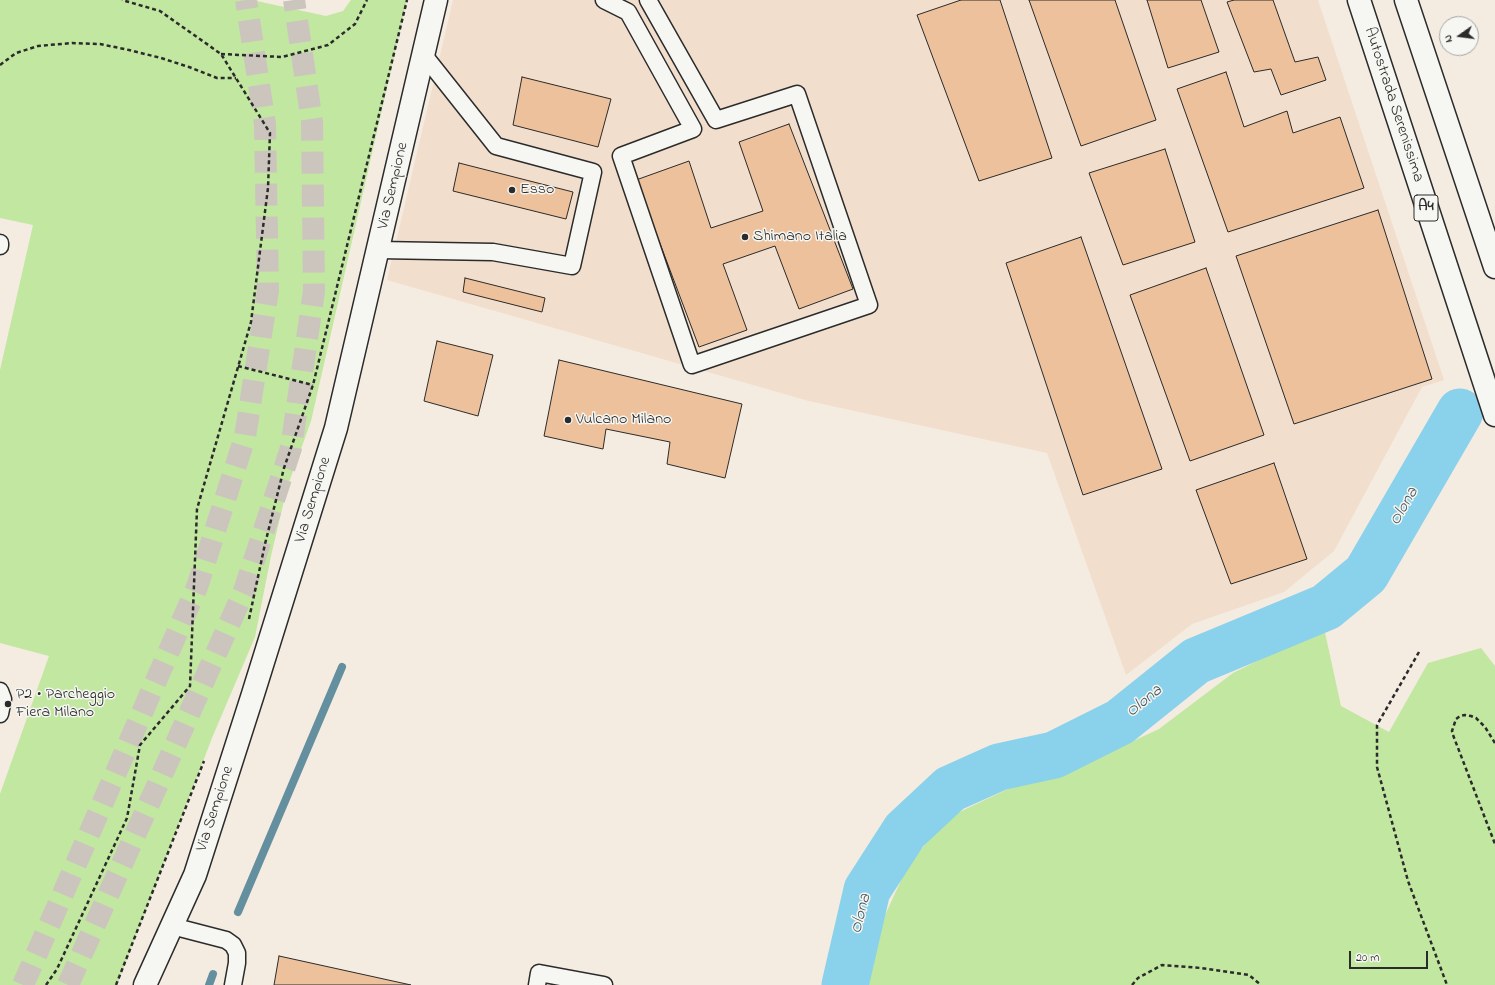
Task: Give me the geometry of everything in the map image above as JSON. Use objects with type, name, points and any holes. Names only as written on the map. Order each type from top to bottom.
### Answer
[{"type":"main road","name":"Via Sempione","points":[[145,985],[195,875],[256,687],[336,428],[379,250],[436,0]]},
{"type":"main road","name":"Autostrada Serenissima","points":[[1359,0],[1495,415]]},
{"type":"main road","points":[[1406,0],[1495,267]]},
{"type":"lane","points":[[604,0],[628,12],[693,129],[621,156],[692,365],[869,305],[797,94],[716,120],[648,0]]},
{"type":"lane","points":[[379,250],[493,252],[572,266],[574,258],[593,172],[496,146],[423,54]]},
{"type":"lane","points":[[0,691],[2,694],[3,704],[0,714]]},
{"type":"lane","points":[[172,926],[226,940],[233,946],[237,953],[237,963],[233,985]]},
{"type":"lane","points":[[537,985],[539,973],[604,985]]},
{"type":"path","points":[[46,985],[57,969],[127,818],[140,745],[190,686],[197,509],[252,314],[268,188],[270,133],[221,54],[160,11],[122,0]]},
{"type":"path","points":[[221,54],[282,57],[328,45],[355,24],[367,0]]},
{"type":"path","points":[[247,626],[284,468],[313,385],[407,0]]},
{"type":"path","points":[[0,65],[16,53],[38,46],[72,43],[100,44],[161,58],[190,67],[217,78],[236,78]]},
{"type":"path","points":[[238,366],[313,385]]},
{"type":"path","points":[[1419,652],[1377,725],[1378,767],[1408,881],[1447,985]]},
{"type":"path","points":[[1495,743],[1485,726],[1476,718],[1465,715],[1456,719],[1452,731],[1453,735],[1495,844]]},
{"type":"path","points":[[116,985],[204,759]]},
{"type":"path","points":[[1132,985],[1138,978],[1162,965],[1201,968],[1249,975],[1262,985]]},
{"type":"shaded area","points":[[453,0],[1318,0],[1444,380],[1422,387],[1334,551],[1284,592],[1192,624],[1126,675],[1047,453],[809,401],[387,280]]},
{"type":"green space","points":[[0,0],[252,0],[326,16],[343,11],[351,0],[407,0],[311,421],[287,488],[271,556],[255,637],[212,738],[117,985],[0,985],[0,794],[49,656],[0,643],[0,370],[33,225],[0,218]]},
{"type":"green space","points":[[1324,628],[1341,706],[1389,732],[1428,663],[1481,648],[1495,666],[1495,985],[865,985],[881,924],[909,863],[949,817],[1010,788],[1086,763],[1159,729],[1233,673]]},
{"type":"building","points":[[961,0],[1000,0],[1052,158],[979,181],[917,15]]},
{"type":"building","points":[[1029,0],[1115,0],[1156,120],[1081,146]]},
{"type":"building","points":[[1147,0],[1201,0],[1219,52],[1168,68]]},
{"type":"building","points":[[1234,0],[1273,0],[1295,62],[1318,57],[1326,80],[1281,95],[1271,69],[1254,72],[1227,2]]},
{"type":"building","points":[[1226,72],[1244,127],[1287,111],[1293,133],[1340,117],[1364,188],[1228,232],[1177,89]]},
{"type":"building","points":[[522,77],[611,99],[598,147],[513,125]]},
{"type":"building","points":[[789,124],[853,289],[799,309],[775,246],[723,264],[747,330],[699,347],[636,180],[689,161],[711,228],[763,211],[739,142]]},
{"type":"building","points":[[1165,149],[1195,242],[1123,265],[1089,173]]},
{"type":"building","points":[[459,163],[573,192],[566,219],[453,191]]},
{"type":"building","points":[[1378,210],[1432,379],[1294,424],[1236,256]]},
{"type":"building","points":[[1081,237],[1162,469],[1083,495],[1006,263]]},
{"type":"building","points":[[1206,268],[1264,435],[1190,461],[1130,295]]},
{"type":"building","points":[[465,278],[545,298],[542,312],[463,292]]},
{"type":"building","points":[[437,341],[493,355],[478,416],[424,401]]},
{"type":"building","points":[[559,360],[742,404],[725,478],[667,464],[670,442],[606,429],[603,449],[544,436]]},
{"type":"building","points":[[1274,463],[1307,559],[1231,584],[1196,490]]},
{"type":"building","points":[[279,956],[411,985],[274,985]]},
{"type":"waterway","name":"Olona","points":[[845,985],[867,890],[905,831],[950,789],[999,767],[1054,755],[1120,722],[1196,661],[1326,607],[1366,574],[1460,412]]},
{"type":"waterway","points":[[238,912],[342,667]]},
{"type":"waterway","points":[[209,985],[213,974]]},
{"type":"tunnel","points":[[23,985],[197,587],[245,437],[268,290],[265,124],[246,0]]},
{"type":"tunnel","points":[[68,985],[244,591],[291,448],[314,291],[312,122],[294,0]]},
{"type":"place","name":"Esso","points":[[512,190]]},
{"type":"place","name":"Shimano Italia","points":[[745,237]]},
{"type":"place","name":"Vulcano Milano","points":[[568,420]]},
{"type":"place","name":"P2 • Parcheggio Fiera Milano","points":[[8,704]]}]
